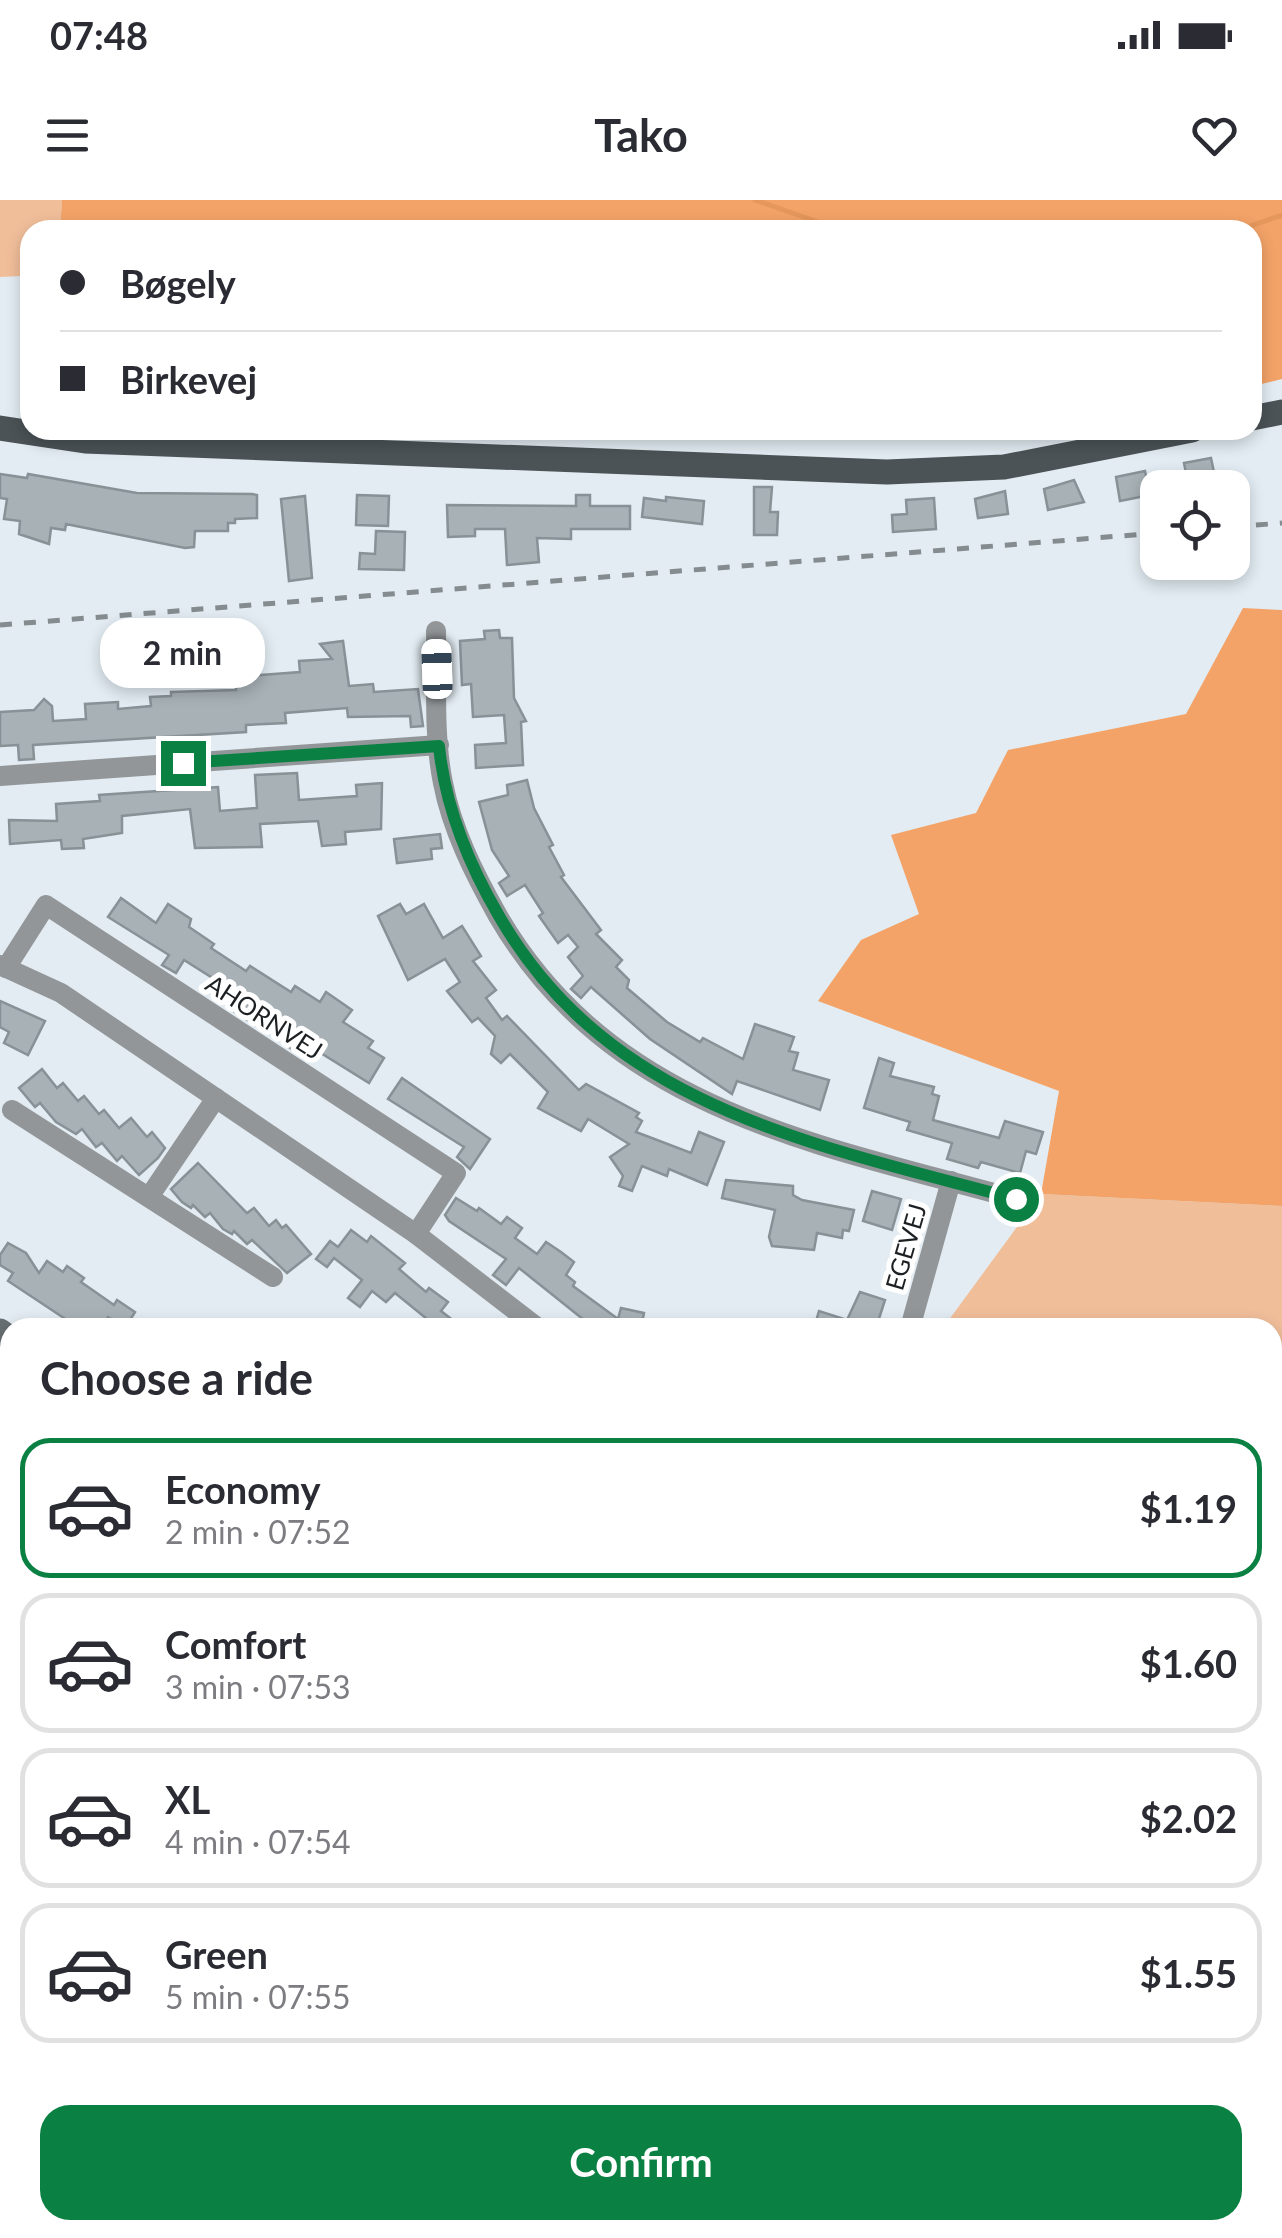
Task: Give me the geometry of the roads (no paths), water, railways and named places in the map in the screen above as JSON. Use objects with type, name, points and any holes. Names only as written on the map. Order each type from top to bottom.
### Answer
[{"type":"main road","points":[[78,440],[887,472],[1004,467],[1141,440]]},
{"type":"street","points":[[436,631],[443,783],[472,871],[522,956],[570,1012],[625,1057],[681,1092],[731,1115],[1016,1199]]},
{"type":"street","points":[[0,776],[439,746]]},
{"type":"street","name":"AHORNVEJ","points":[[416,1234],[456,1173],[46,905],[3,966],[61,993],[416,1234],[525,1318]]},
{"type":"street","points":[[148,1197],[216,1098]]},
{"type":"street","points":[[12,1110],[273,1276]]},
{"type":"street","name":"EGEVEJ","points":[[913,1318],[952,1181]]},
{"type":"waterway","points":[[755,200],[812,220]]},
{"type":"waterway","points":[[1262,222],[1282,215]]},
{"type":"railway","points":[[1250,526],[1282,523]]},
{"type":"railway","points":[[0,625],[1140,534]]}]
